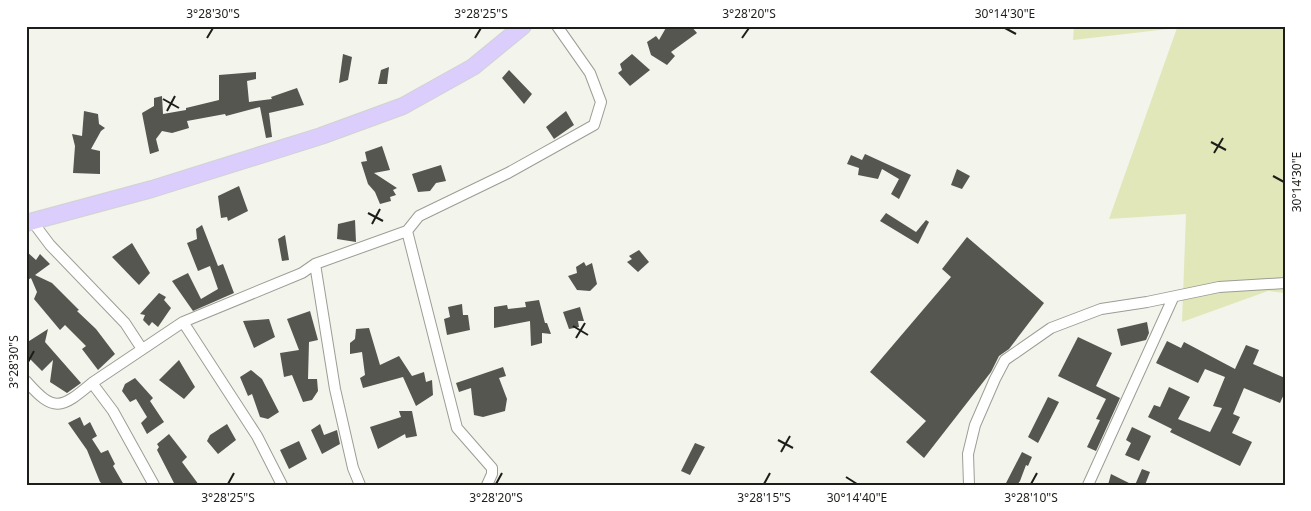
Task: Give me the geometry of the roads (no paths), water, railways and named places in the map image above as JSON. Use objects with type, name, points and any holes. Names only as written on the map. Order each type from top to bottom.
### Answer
[{"type":"main road","points":[[29,222],[171,183],[321,136],[403,106],[473,67],[523,26]]},
{"type":"street","points":[[26,381],[39,395],[53,404],[69,403],[92,384],[183,322],[302,273],[315,264],[407,231],[419,216],[508,173],[594,125],[601,102],[596,88],[590,73],[557,26]]},
{"type":"street","points":[[29,222],[125,323],[142,349]]},
{"type":"street","points":[[407,231],[457,428],[492,468],[492,474],[487,485]]},
{"type":"street","points":[[315,264],[335,389],[353,468],[360,485]]},
{"type":"street","points":[[969,485],[968,454],[975,425],[1005,360],[1051,328],[1101,309],[1173,298],[1219,287],[1285,283]]},
{"type":"street","points":[[1088,485],[1173,298]]},
{"type":"street","points":[[183,322],[257,436],[282,485]]},
{"type":"street","points":[[92,384],[114,411],[154,485]]}]
